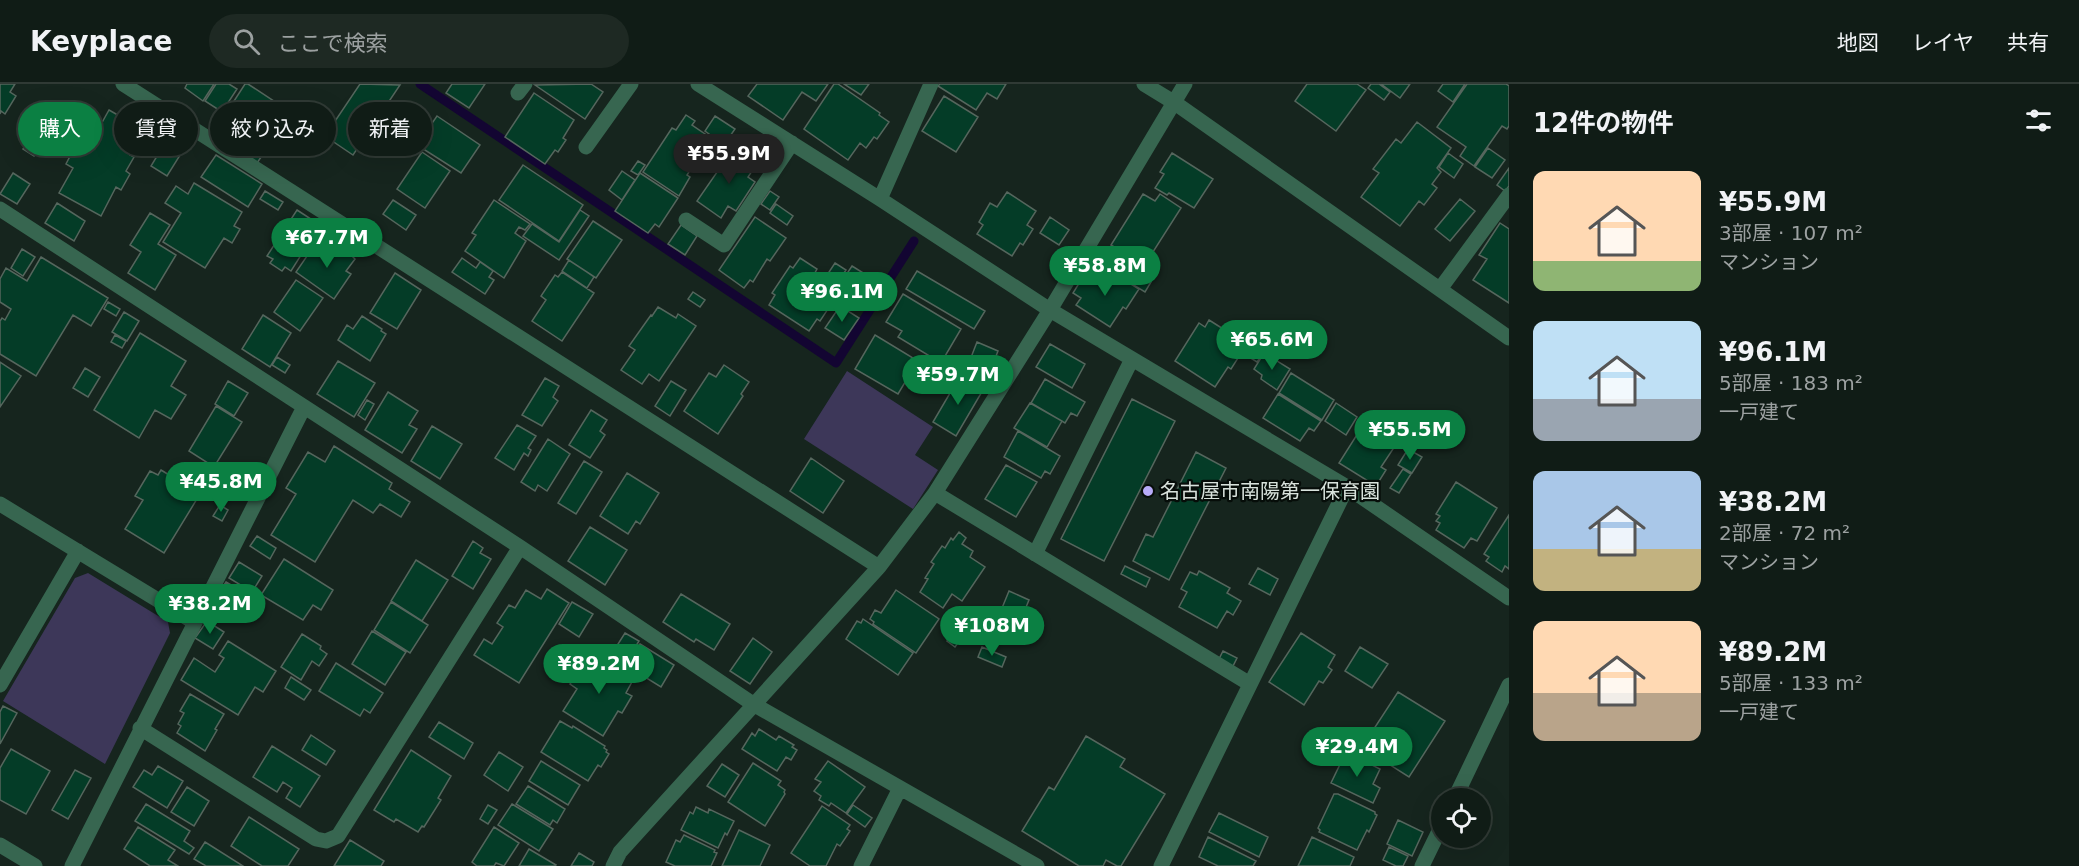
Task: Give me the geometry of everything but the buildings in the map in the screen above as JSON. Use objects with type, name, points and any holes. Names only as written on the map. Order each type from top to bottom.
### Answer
[{"type":"street","points":[[123,84],[146,90],[280,184],[879,567]]},
{"type":"street","points":[[586,147],[632,84]]},
{"type":"street","points":[[698,84],[1050,310],[1347,487],[1509,598]]},
{"type":"street","points":[[880,199],[931,84]]},
{"type":"street","points":[[1144,84],[1175,103],[1509,338]]},
{"type":"street","points":[[613,866],[620,852],[879,567],[935,493],[1050,310],[1185,84]]},
{"type":"street","points":[[686,220],[724,245],[792,143]]},
{"type":"street","points":[[1440,289],[1509,195]]},
{"type":"street","points":[[1,211],[520,547],[753,704],[1037,866]]},
{"type":"street","points":[[1035,554],[1132,359]]},
{"type":"street","points":[[72,866],[304,407]]},
{"type":"street","points":[[1161,866],[1347,487]]},
{"type":"street","points":[[935,493],[1250,684]]},
{"type":"street","points":[[0,504],[194,622]]},
{"type":"street","points":[[140,728],[316,839],[326,841],[338,836],[520,547]]},
{"type":"street","points":[[0,685],[78,551]]},
{"type":"street","points":[[1460,788],[1509,686]]},
{"type":"street","points":[[861,866],[900,788]]},
{"type":"street","points":[[0,845],[35,866]]},
{"type":"street","points":[[1422,866],[1431,848]]},
{"type":"shaded area","points":[[847,371],[933,427],[915,455],[938,470],[913,509],[804,439]]},
{"type":"shaded area","points":[[88,573],[168,622],[170,633],[105,764],[3,701],[75,578]]},
{"type":"waterway","points":[[420,84],[836,363],[914,241]]},
{"type":"place","name":"名古屋市南陽第一保育園","points":[[1148,491]]}]
